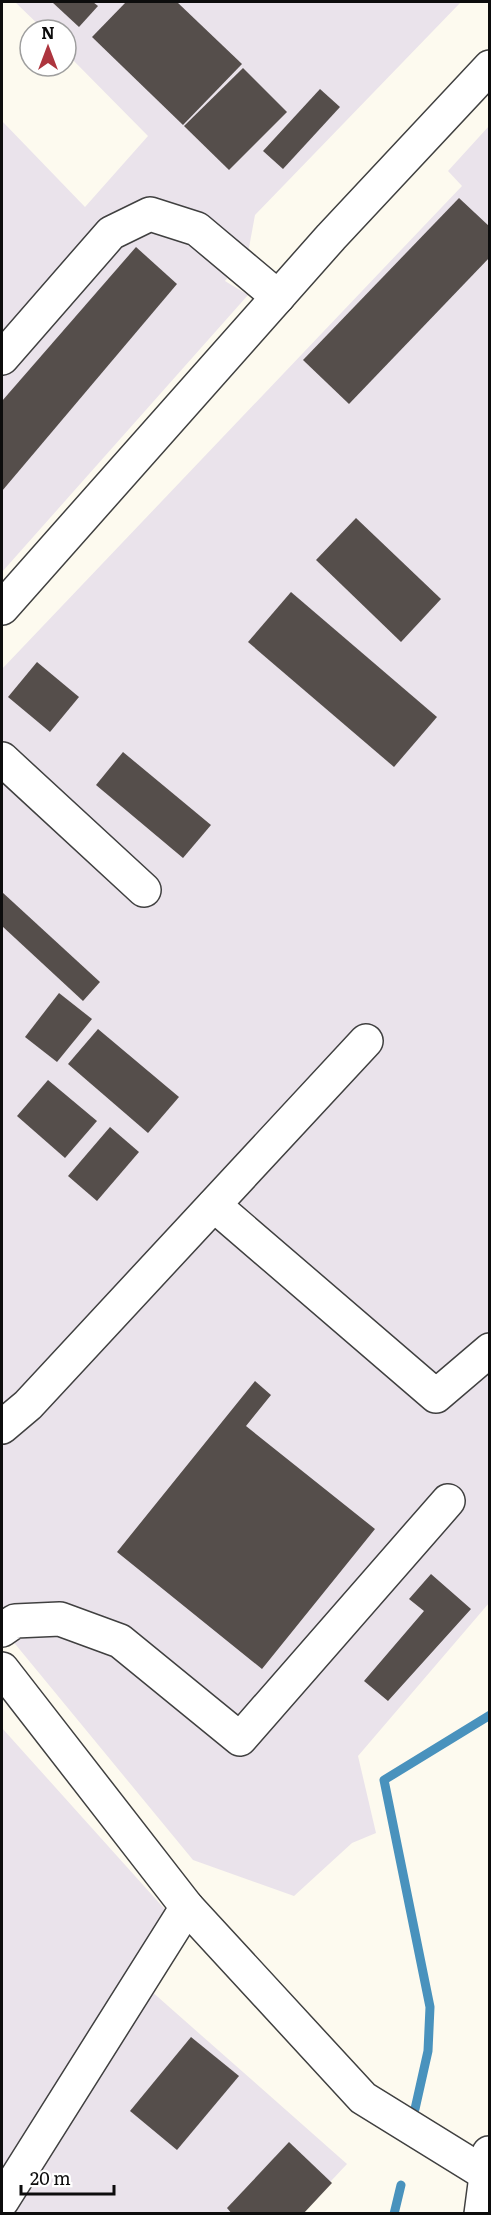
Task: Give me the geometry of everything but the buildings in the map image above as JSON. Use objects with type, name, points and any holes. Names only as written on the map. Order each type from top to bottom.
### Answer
[{"type":"street","points":[[2,608],[278,297],[489,67]]},
{"type":"street","points":[[2,358],[111,233],[150,214],[197,229],[278,297]]},
{"type":"street","points":[[2,759],[144,891]]},
{"type":"street","points":[[2,1427],[28,1405],[366,1041]]},
{"type":"street","points":[[214,1205],[436,1396],[489,1350]]},
{"type":"street","points":[[2,1630],[15,1621],[60,1619],[120,1641],[240,1739],[448,1501]]},
{"type":"street","points":[[2,1669],[187,1907],[363,2098],[488,2163],[481,2214]]},
{"type":"street","points":[[2,2201],[187,1907]]},
{"type":"shaded area","points":[[15,2],[461,2],[255,215],[248,253],[225,281],[248,295],[2,572],[2,121],[85,207],[148,136],[78,65],[78,18],[32,18]]},
{"type":"shaded area","points":[[489,126],[489,1603],[358,1756],[376,1833],[352,1843],[294,1896],[193,1860],[2,1628],[2,669],[462,186],[448,171]]},
{"type":"shaded area","points":[[2,1728],[188,1935],[150,1990],[347,2164],[301,2213],[2,2213]]},
{"type":"waterway","points":[[415,2109],[428,2051],[430,2007],[384,1780],[490,1715]]},
{"type":"waterway","points":[[394,2214],[401,2185]]}]
